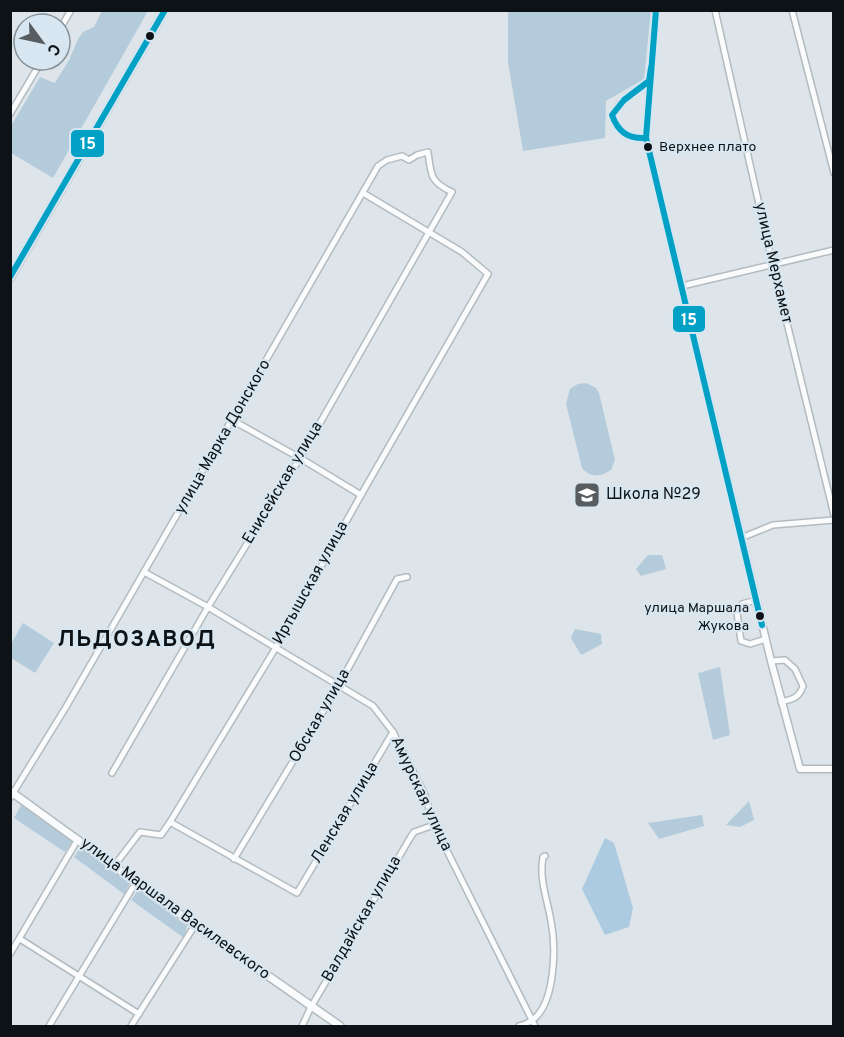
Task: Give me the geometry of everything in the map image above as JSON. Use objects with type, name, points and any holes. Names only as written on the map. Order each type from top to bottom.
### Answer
[{"type":"main road","points":[[10,278],[165,10]]},
{"type":"main road","name":"улица Маршала Василевского","points":[[11,794],[78,839],[195,925],[340,1026]]},
{"type":"street","points":[[656,10],[646,138],[756,600],[800,769],[834,769]]},
{"type":"street","name":"улица Мерхамет","points":[[715,10],[773,266],[834,515]]},
{"type":"street","points":[[792,10],[834,173]]},
{"type":"street","points":[[10,114],[35,72]]},
{"type":"street","points":[[646,138],[634,140],[623,135],[615,126],[612,115],[616,106],[649,81]]},
{"type":"street","name":"улица Марка Донского","points":[[11,794],[144,572],[378,166],[402,156],[409,160],[428,152],[433,180],[452,192]]},
{"type":"street","name":"Енисейская улица","points":[[112,773],[208,607],[300,458],[452,192]]},
{"type":"street","points":[[363,193],[429,231]]},
{"type":"street","name":"Иртышская улица","points":[[170,822],[275,649],[488,274],[462,252],[429,231]]},
{"type":"street","points":[[682,286],[834,250]]},
{"type":"street","points":[[232,420],[361,495]]},
{"type":"street","points":[[741,538],[773,525],[834,520]]},
{"type":"street","name":"Амурская улица","points":[[144,572],[208,607],[372,706],[393,732],[425,795],[434,825],[533,1024]]},
{"type":"street","name":"Обская улица","points":[[234,859],[339,685],[397,579],[407,577]]},
{"type":"street","points":[[756,600],[742,604],[737,613],[741,641],[750,644],[766,639]]},
{"type":"street","points":[[771,661],[785,660],[795,669],[803,686],[801,694],[796,698],[781,702]]},
{"type":"street","name":"Ленская улица","points":[[234,859],[297,894],[393,732]]},
{"type":"street","points":[[114,866],[140,832],[161,835],[170,822],[234,859]]},
{"type":"street","name":"Валдайская улица","points":[[302,1026],[410,838],[414,832],[434,825]]},
{"type":"street","points":[[10,954],[78,839]]},
{"type":"street","points":[[519,1026],[533,1024],[542,1008],[554,963],[552,923],[541,881],[545,856]]},
{"type":"street","points":[[49,1026],[136,882]]},
{"type":"street","points":[[132,1026],[195,925]]},
{"type":"street","points":[[20,939],[139,1014]]},
{"type":"shaded area","points":[[102,11],[148,11],[53,178],[11,153],[11,126],[40,77],[55,83],[62,72],[72,72],[72,53],[78,39],[83,32],[94,27]]},
{"type":"shaded area","points":[[508,11],[651,11],[644,79],[606,101],[605,138],[523,151],[508,62]]},
{"type":"shaded area","points":[[586,383],[596,388],[599,393],[615,460],[611,470],[600,475],[588,474],[582,468],[566,404],[570,389],[578,384]]},
{"type":"shaded area","points":[[648,555],[662,555],[666,569],[641,576],[636,569]]},
{"type":"shaded area","points":[[23,623],[54,643],[35,673],[11,658],[11,644]]},
{"type":"shaded area","points":[[575,629],[601,634],[602,644],[581,655],[571,638]]},
{"type":"shaded area","points":[[720,667],[730,735],[713,740],[698,673]]},
{"type":"shaded area","points":[[749,801],[754,820],[740,827],[726,825]]},
{"type":"shaded area","points":[[21,805],[72,841],[65,852],[14,818]]},
{"type":"shaded area","points":[[702,815],[704,826],[659,839],[648,823]]},
{"type":"shaded area","points":[[605,838],[614,843],[633,908],[629,927],[605,935],[582,889]]},
{"type":"shaded area","points":[[81,846],[130,883],[124,894],[74,857]]},
{"type":"shaded area","points":[[138,890],[187,926],[184,938],[131,900]]},
{"type":"transit line","name":"15","points":[[10,277],[165,10]]},
{"type":"transit line","name":"15","points":[[656,10],[646,138],[762,625]]},
{"type":"transit line","name":"15","points":[[646,138],[629,136],[624,133],[617,126],[612,115],[624,100],[649,81],[651,68]]},
{"type":"place","name":"Верхнее плато","points":[[648,147]]},
{"type":"place","name":"Школа №29","points":[[587,495]]},
{"type":"place","name":"улица Маршала Жукова","points":[[760,616]]},
{"type":"district","name":"ЛЬДОЗАВОД","points":[[137,640]]}]
